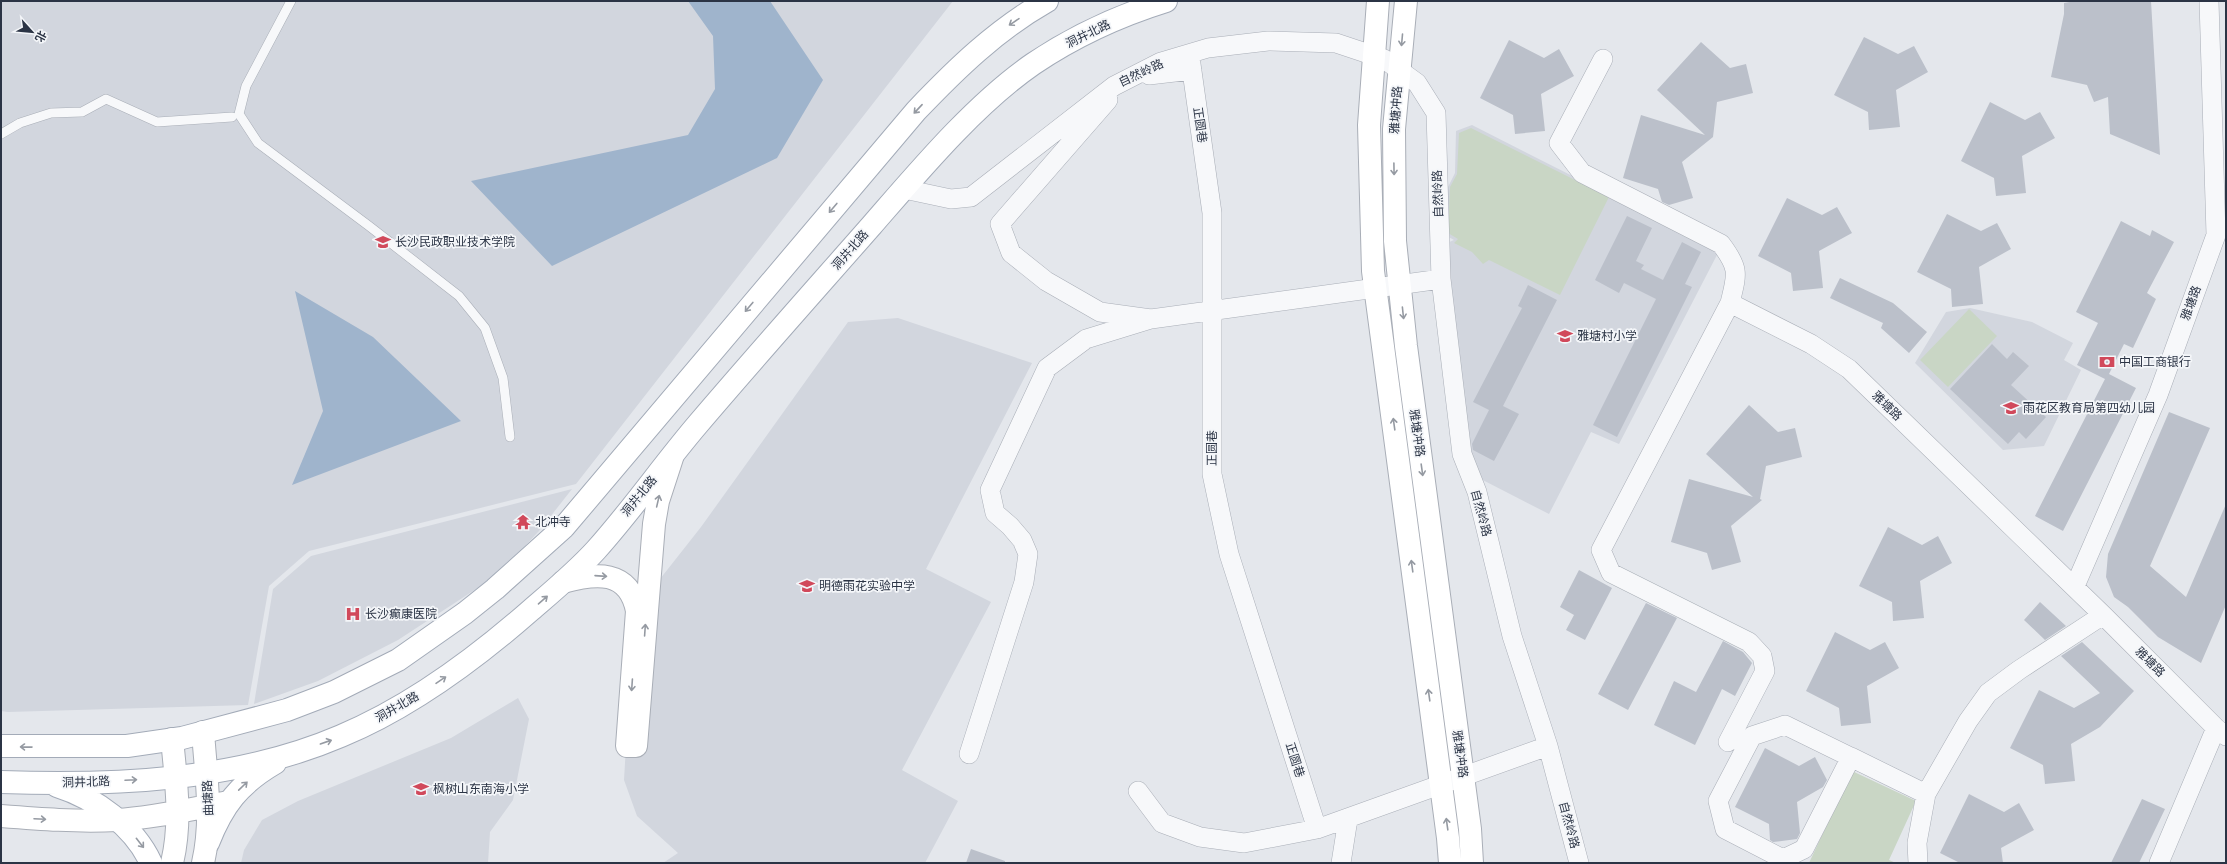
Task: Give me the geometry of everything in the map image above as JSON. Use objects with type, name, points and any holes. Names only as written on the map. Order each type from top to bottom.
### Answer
[{"type":"main road","points":[[1,746],[127,746],[172,739],[203,732],[286,710],[334,692],[398,660],[465,613],[518,570],[564,527],[916,111],[954,71],[994,35],[1047,1]]},
{"type":"main road","name":"洞井北路","points":[[1,782],[50,784],[176,776],[241,766],[293,753],[341,736],[413,699],[471,660],[507,631],[563,582],[595,551],[678,448],[904,189],[955,133],[1000,90],[1032,65],[1070,42],[1166,1]]},
{"type":"main road","name":"雅塘冲路","points":[[1378,1],[1369,125],[1376,288],[1450,863]]},
{"type":"main road","name":"雅塘冲路","points":[[1406,1],[1394,129],[1395,241],[1463,777],[1472,863]]},
{"type":"main road","points":[[563,582],[580,577],[603,575],[629,589],[635,600],[637,611],[627,746],[636,746],[654,524],[658,501],[669,464],[678,448]]},
{"type":"main road","name":"曲塘路","points":[[203,732],[206,772],[219,804]]},
{"type":"main road","points":[[172,739],[178,812],[178,830],[172,863]]},
{"type":"main road","points":[[1,816],[42,819],[117,820],[178,812],[219,804],[264,770],[293,753]]},
{"type":"main road","points":[[50,784],[84,798],[117,820],[132,833],[146,850],[152,863]]},
{"type":"main road","points":[[205,853],[216,822],[219,804]]},
{"type":"street","name":"雅塘路","points":[[2075,586],[2158,395],[2216,235],[2209,1]]},
{"type":"street","name":"自然岭路","points":[[904,189],[951,199],[971,197],[1114,86],[1161,62],[1191,62],[1208,48],[1268,41],[1336,43],[1384,59],[1417,83],[1436,113],[1441,279],[1462,454],[1477,492],[1512,636],[1548,746],[1579,863]]},
{"type":"street","points":[[1604,59],[1559,143],[1582,173],[1721,244],[1732,259],[1737,275],[1730,303],[1601,550],[1611,573],[1749,642],[1762,656],[1765,671],[1728,742]]},
{"type":"street","name":"正圆巷","points":[[1191,62],[1212,214],[1212,474],[1229,554],[1317,829]]},
{"type":"street","points":[[1151,319],[1100,312],[1046,281],[1011,253],[1000,224],[1114,93],[1148,75],[1191,62]]},
{"type":"street","points":[[969,754],[1024,582],[1028,554],[1022,540],[1010,526],[995,513],[990,490],[1047,368],[1086,339],[1151,319],[1441,279]]},
{"type":"street","name":"雅塘路","points":[[1730,303],[1811,344],[1849,369],[2075,586],[2221,732]]},
{"type":"street","points":[[1918,863],[1917,843],[1926,794],[1968,722],[1988,693],[2019,670],[2104,615]]},
{"type":"street","points":[[1851,758],[1804,848],[1783,859],[1725,829],[1718,801],[1752,736],[1785,725],[1926,794]]},
{"type":"street","points":[[2159,863],[2221,732]]},
{"type":"street","points":[[1138,791],[1162,823],[1200,837],[1244,844],[1317,829],[1548,746]]},
{"type":"street","points":[[1341,863],[1348,819]]},
{"type":"lane","points":[[291,1],[246,86],[239,114],[258,143],[459,296],[485,328],[503,378],[510,437]]},
{"type":"lane","points":[[1,134],[20,123],[51,113],[82,112],[106,99],[157,122],[232,118]]},
{"type":"shaded area","name":"长沙民政职业技术学院","points":[[1,1],[953,1],[576,484],[309,551],[269,586],[248,705],[8,712],[1,711]]},
{"type":"shaded area","name":"雅塘村小学","points":[[1472,125],[1610,195],[1718,253],[1619,444],[1591,432],[1549,514],[1473,475],[1461,419],[1447,243],[1454,240],[1445,235],[1448,187],[1455,173],[1456,131]]},
{"type":"shaded area","name":"雨花区教育局第四幼儿园","points":[[1970,308],[2032,322],[2073,343],[2064,360],[2081,370],[2044,446],[2003,450],[1915,363],[1946,312]]},
{"type":"shaded area","name":"明德雨花实验中学","points":[[898,318],[1032,363],[926,569],[991,602],[902,770],[958,801],[925,863],[663,863],[678,853],[637,816],[624,780],[634,612],[701,527],[848,322]]},
{"type":"shaded area","name":"长沙癫康医院","points":[[572,489],[539,531],[499,574],[398,640],[318,681],[254,704],[273,589],[311,556]]},
{"type":"shaded area","name":"枫树山东南海小学","points":[[518,698],[529,719],[513,800],[490,832],[488,863],[241,863],[244,850],[262,820],[298,801],[451,738]]},
{"type":"green space","points":[[1471,128],[1609,197],[1560,295],[1489,260],[1483,264],[1472,252],[1454,243],[1458,239],[1448,233],[1450,187],[1457,174],[1459,133]]},
{"type":"green space","points":[[1969,309],[1997,336],[1948,387],[1920,360]]},
{"type":"green space","points":[[1852,771],[1916,801],[1889,860],[1896,863],[1809,863]]},
{"type":"water","points":[[688,1],[770,1],[823,80],[777,158],[552,266],[471,181],[688,135],[715,89],[713,36]]},
{"type":"water","points":[[295,291],[373,337],[461,421],[292,485],[323,411]]},
{"type":"building","points":[[2075,1],[2151,1],[2160,155],[2110,134],[2108,97],[2094,102],[2087,85],[2051,77],[2064,14],[2064,3]]},
{"type":"building","points":[[1864,37],[1898,54],[1914,46],[1928,72],[1896,90],[1900,127],[1869,130],[1868,112],[1834,95]]},
{"type":"building","points":[[1509,40],[1544,58],[1559,49],[1574,76],[1541,94],[1545,131],[1515,134],[1513,115],[1480,98]]},
{"type":"building","points":[[1701,42],[1730,68],[1746,64],[1753,93],[1717,102],[1713,137],[1682,162],[1693,198],[1669,205],[1662,202],[1658,189],[1623,178],[1641,115],[1705,135],[1657,90]]},
{"type":"building","points":[[1990,102],[2025,120],[2040,112],[2055,138],[2022,156],[2026,193],[1996,196],[1994,178],[1961,161]]},
{"type":"building","points":[[1787,198],[1822,215],[1837,207],[1852,233],[1819,251],[1823,288],[1793,291],[1791,273],[1758,256]]},
{"type":"building","points":[[1947,214],[1981,231],[1997,223],[2011,249],[1979,267],[1983,304],[1952,307],[1951,289],[1917,272]]},
{"type":"building","points":[[1627,216],[1652,228],[1636,261],[1644,265],[1641,269],[1663,280],[1682,242],[1701,252],[1685,284],[1692,287],[1617,437],[1593,425],[1656,299],[1624,283],[1619,293],[1595,280]]},
{"type":"building","points":[[2121,221],[2150,236],[2152,230],[2174,242],[2147,293],[2156,299],[2133,348],[2124,344],[2109,374],[2136,388],[2063,531],[2035,516],[2105,379],[2077,365],[2098,323],[2076,312]]},
{"type":"building","points":[[1840,278],[1893,303],[1927,332],[1909,353],[1881,328],[1883,323],[1830,298]]},
{"type":"building","points":[[1528,285],[1557,300],[1503,406],[1519,414],[1494,461],[1473,450],[1472,444],[1489,410],[1473,402],[1522,308],[1518,306]]},
{"type":"building","points":[[1992,344],[2007,359],[2013,352],[2029,366],[2011,385],[2046,417],[2026,439],[2019,432],[2008,444],[1950,389]]},
{"type":"building","points":[[1749,405],[1778,432],[1795,428],[1802,457],[1766,466],[1760,499],[1762,500],[1731,526],[1741,562],[1712,570],[1707,553],[1671,542],[1689,479],[1753,497],[1706,454]]},
{"type":"building","points":[[2169,412],[2210,428],[2150,566],[2186,597],[2226,504],[2226,605],[2201,663],[2158,637],[2128,607],[2114,597],[2106,577],[2108,554]]},
{"type":"building","points":[[1888,527],[1922,545],[1938,536],[1952,563],[1920,581],[1924,618],[1893,621],[1892,602],[1859,586]]},
{"type":"building","points":[[1579,570],[1612,588],[1585,640],[1566,630],[1574,615],[1560,607]]},
{"type":"building","points":[[2040,602],[2066,626],[2045,640],[2024,620]]},
{"type":"building","points":[[1646,603],[1677,618],[1628,710],[1598,694]]},
{"type":"building","points":[[1835,632],[1870,650],[1885,642],[1899,668],[1867,686],[1871,723],[1841,726],[1839,708],[1806,691]]},
{"type":"building","points":[[1723,641],[1743,652],[1752,663],[1735,696],[1722,689],[1695,745],[1654,725],[1674,681],[1696,692]]},
{"type":"building","points":[[2082,642],[2134,691],[2100,727],[2071,744],[2075,781],[2045,784],[2043,765],[2010,748],[2039,690],[2074,708],[2100,693],[2061,656]]},
{"type":"building","points":[[1765,748],[1799,766],[1815,757],[1827,780],[1823,787],[1797,802],[1800,833],[1797,839],[1773,842],[1770,840],[1769,824],[1735,807]]},
{"type":"building","points":[[1969,794],[2004,812],[2019,803],[2034,830],[2001,848],[2003,863],[1960,863],[1940,853]]},
{"type":"building","points":[[2142,799],[2165,809],[2139,863],[2111,863]]},
{"type":"building","points":[[971,849],[1005,861],[1005,863],[966,863]]},
{"type":"place","name":"长沙民政职业技术学院","points":[[383,242]]},
{"type":"place","name":"雅塘村小学","points":[[1565,336]]},
{"type":"place","name":"中国工商银行","points":[[2107,362]]},
{"type":"place","name":"雨花区教育局第四幼儿园","points":[[2011,408]]},
{"type":"place","name":"北冲寺","points":[[523,522]]},
{"type":"place","name":"明德雨花实验中学","points":[[807,586]]},
{"type":"place","name":"长沙癫康医院","points":[[353,614]]},
{"type":"place","name":"枫树山东南海小学","points":[[421,789]]}]
